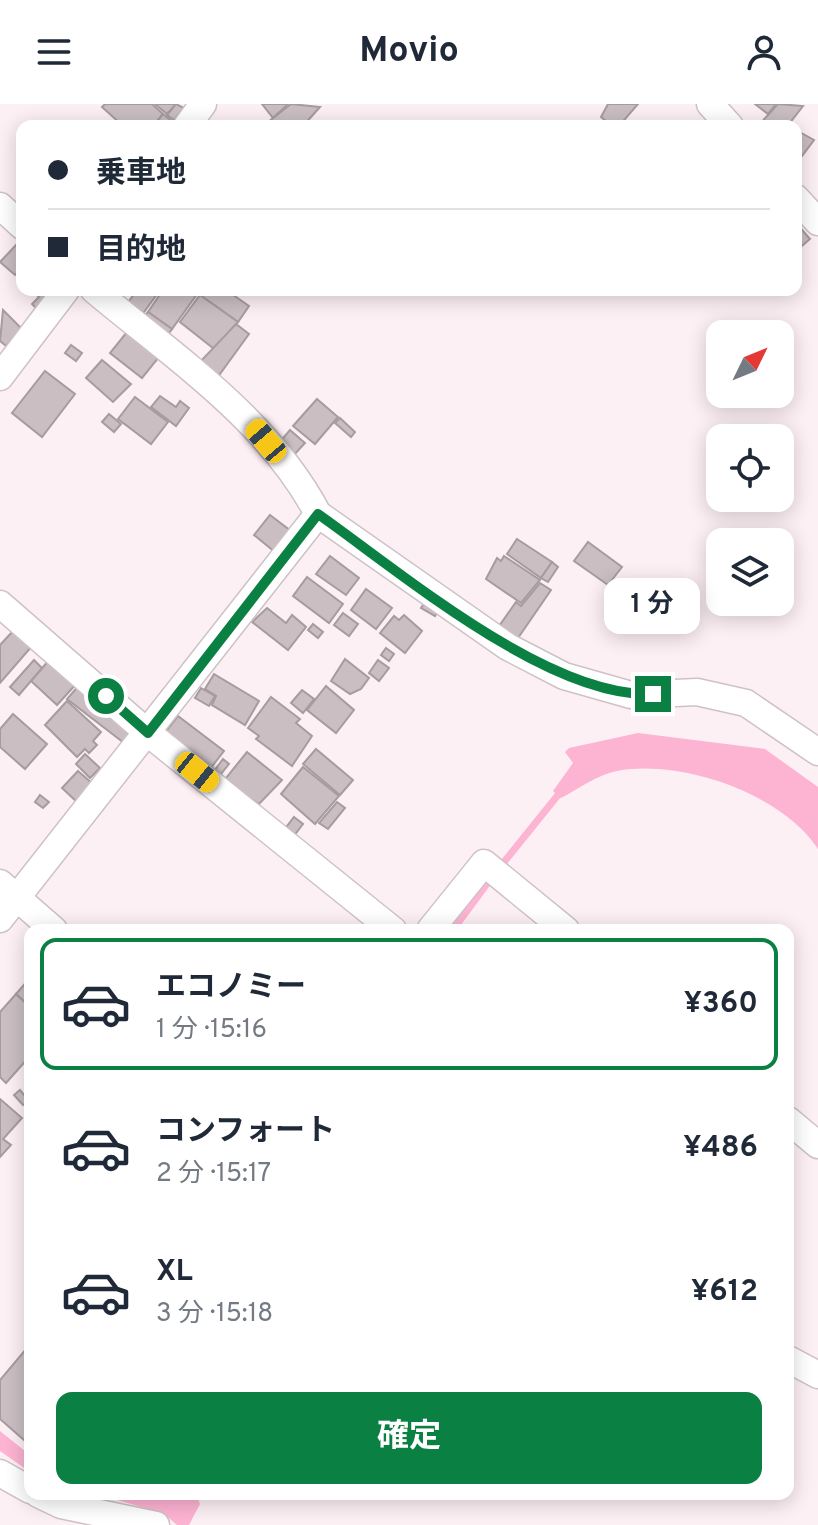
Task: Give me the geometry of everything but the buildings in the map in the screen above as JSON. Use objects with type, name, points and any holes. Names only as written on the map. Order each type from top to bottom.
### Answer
[{"type":"street","points":[[710,104],[725,120]]},
{"type":"street","points":[[802,205],[818,222]]},
{"type":"street","points":[[0,206],[16,221]]},
{"type":"street","points":[[0,377],[61,296]]},
{"type":"street","points":[[101,296],[248,419],[303,484],[318,514],[508,647],[564,676],[631,695],[697,692],[746,703],[818,752]]},
{"type":"street","points":[[44,924],[5,900],[148,733],[318,514]]},
{"type":"street","points":[[0,604],[148,733],[386,924]]},
{"type":"street","points":[[435,924],[484,863],[559,924]]},
{"type":"street","points":[[794,1125],[818,1145]]},
{"type":"street","points":[[0,1473],[24,1487]]},
{"type":"street","points":[[51,1500],[61,1505],[156,1525]]},
{"type":"shaded area","points":[[638,733],[765,749],[818,787],[818,849],[801,829],[780,812],[728,784],[699,776],[670,770],[617,771],[596,778],[561,798],[553,791],[573,763],[565,752],[569,748]]},
{"type":"shaded area","points":[[0,1431],[24,1450],[24,1468],[0,1451]]},
{"type":"shaded area","points":[[118,1500],[198,1500],[200,1504],[189,1525],[177,1525],[164,1514]]},
{"type":"waterway","points":[[500,867],[562,790]]},
{"type":"waterway","points":[[457,924],[492,877]]},
{"type":"route","points":[[106,696],[148,733],[318,514],[508,647],[564,676],[631,695],[653,694]]}]
